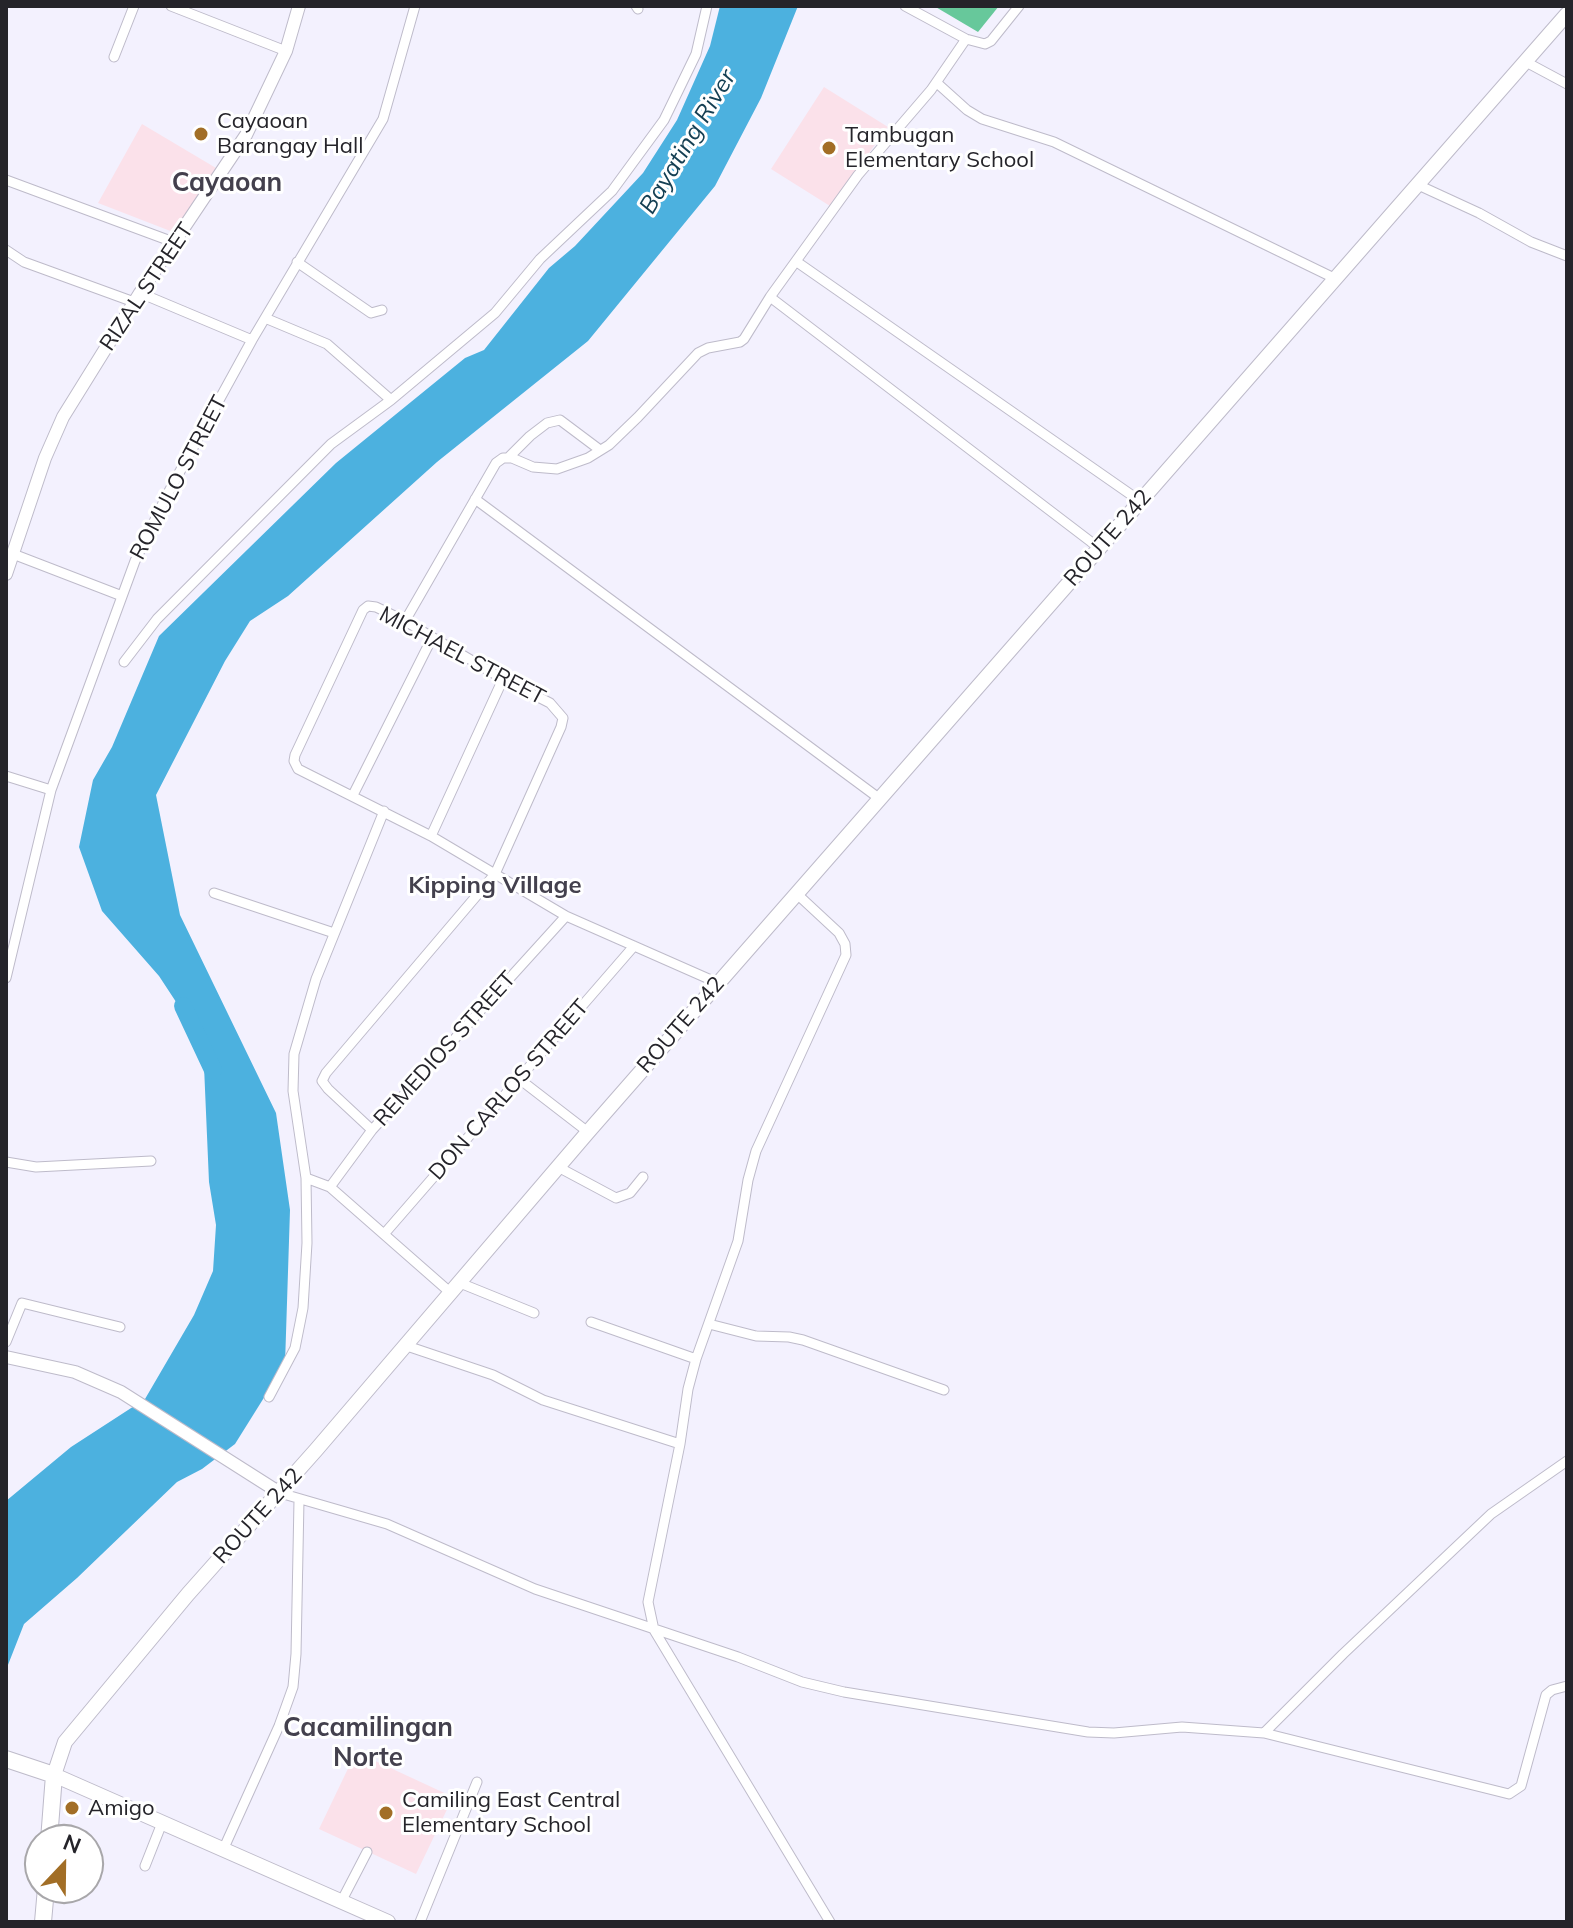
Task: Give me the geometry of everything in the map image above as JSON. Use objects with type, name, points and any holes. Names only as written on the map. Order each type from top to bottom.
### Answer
[{"type":"highway","points":[[6,1759],[54,1775],[50,1824]]},
{"type":"main road","name":"ROUTE 242","points":[[54,1775],[72,1731],[188,1594],[280,1493],[588,1132],[1567,14]]},
{"type":"main road","points":[[54,1775],[388,1922]]},
{"type":"street","points":[[114,57],[134,6]]},
{"type":"street","points":[[171,6],[286,51]]},
{"type":"street","name":"RIZAL STREET","points":[[6,574],[11,545],[63,417],[137,297],[246,135],[286,51],[299,6]]},
{"type":"street","name":"ROMULO STREET","points":[[6,978],[51,790],[135,561],[167,495],[252,340],[383,119],[415,6]]},
{"type":"street","points":[[124,662],[157,619],[331,444],[391,400],[495,313],[540,259],[612,191],[664,120],[696,54],[707,6]]},
{"type":"street","points":[[905,6],[977,43],[991,41],[1019,6]]},
{"type":"street","points":[[508,458],[533,467],[557,469],[588,458],[638,417],[698,353],[740,342],[858,175],[937,83],[966,39]]},
{"type":"street","points":[[1526,62],[1567,84]]},
{"type":"street","points":[[937,83],[982,119],[1054,142],[1334,278]]},
{"type":"street","points":[[6,180],[176,243]]},
{"type":"street","points":[[1416,184],[1479,213],[1531,242],[1567,256]]},
{"type":"street","points":[[6,250],[24,262],[137,297],[252,340]]},
{"type":"street","points":[[297,262],[371,313],[382,310]]},
{"type":"street","points":[[797,262],[1140,501]]},
{"type":"street","points":[[770,297],[1099,548]]},
{"type":"street","points":[[265,318],[327,344],[391,400]]},
{"type":"street","points":[[405,621],[496,463],[508,458],[547,423],[560,420],[600,450]]},
{"type":"street","points":[[475,499],[880,799]]},
{"type":"street","points":[[11,545],[122,596]]},
{"type":"street","name":"MICHAEL STREET","points":[[353,795],[298,769],[294,761],[363,610],[368,606],[405,621],[550,703],[563,718],[495,874]]},
{"type":"street","points":[[432,638],[353,795],[431,836],[566,916],[718,983]]},
{"type":"street","points":[[431,836],[503,679]]},
{"type":"street","points":[[6,776],[51,790]]},
{"type":"street","points":[[269,1397],[295,1348],[303,1308],[307,1243],[306,1178],[293,1091],[293,1065],[305,1010],[384,811]]},
{"type":"street","points":[[372,1130],[322,1081],[359,1030],[495,874]]},
{"type":"street","points":[[214,893],[334,933]]},
{"type":"street","points":[[797,894],[839,933],[846,955],[756,1151],[738,1241],[688,1389],[648,1602],[654,1630],[830,1922]]},
{"type":"street","name":"REMEDIOS STREET","points":[[330,1187],[372,1130],[566,916]]},
{"type":"street","name":"DON CARLOS STREET","points":[[385,1233],[634,946]]},
{"type":"street","points":[[518,1078],[588,1132]]},
{"type":"street","points":[[6,1162],[36,1167],[151,1161]]},
{"type":"street","points":[[558,1167],[616,1198],[630,1193],[643,1177]]},
{"type":"street","points":[[306,1178],[330,1187],[456,1288],[534,1313]]},
{"type":"street","points":[[6,1342],[22,1303],[120,1327]]},
{"type":"street","points":[[591,1322],[696,1359]]},
{"type":"street","points":[[709,1324],[756,1336],[803,1340],[944,1390]]},
{"type":"street","points":[[407,1346],[493,1375],[543,1400],[680,1444]]},
{"type":"street","points":[[6,1357],[75,1372],[121,1392],[280,1493],[387,1524],[535,1589],[824,1688],[1101,1733],[1182,1727],[1264,1733],[1509,1794],[1521,1786],[1546,1695],[1567,1686]]},
{"type":"street","points":[[1264,1733],[1491,1514],[1567,1461]]},
{"type":"street","points":[[223,1850],[279,1726],[293,1687],[299,1500]]},
{"type":"street","points":[[420,1922],[477,1782]]},
{"type":"street","points":[[145,1866],[162,1823]]},
{"type":"street","points":[[341,1902],[367,1852]]},
{"type":"shaded area","name":"Tambugan Elementary School","points":[[824,87],[888,127],[830,206],[771,169]]},
{"type":"shaded area","points":[[142,124],[216,168],[173,232],[98,203]]},
{"type":"shaded area","name":"Camiling East Central Elementary School","points":[[356,1752],[453,1797],[416,1874],[319,1829]]},
{"type":"green space","points":[[934,6],[999,6],[978,32]]},
{"type":"water","name":"Bayating River","points":[[720,6],[798,6],[761,98],[715,186],[588,341],[437,462],[288,596],[250,621],[225,661],[156,795],[180,915],[276,1113],[290,1210],[285,1364],[235,1444],[202,1469],[177,1482],[24,1624],[6,1670],[6,1501],[71,1447],[145,1399],[194,1315],[213,1271],[216,1225],[209,1182],[203,1043],[159,976],[102,911],[79,847],[93,780],[112,747],[159,636],[336,463],[465,358],[484,350],[549,268],[575,246],[643,173],[677,120],[710,46]]},
{"type":"waterway","points":[[183,1006],[213,1070]]},
{"type":"place","name":"Cayaoan Barangay Hall","points":[[201,134]]},
{"type":"place","name":"Tambugan Elementary School","points":[[829,148]]},
{"type":"place","name":"Amigo","points":[[72,1808]]},
{"type":"place","name":"Camiling East Central Elementary School","points":[[386,1813]]},
{"type":"district","name":"Cayaoan","points":[[227,183]]},
{"type":"district","name":"Kipping Village","points":[[495,886]]},
{"type":"district","name":"Cacamilingan Norte","points":[[368,1743]]}]
